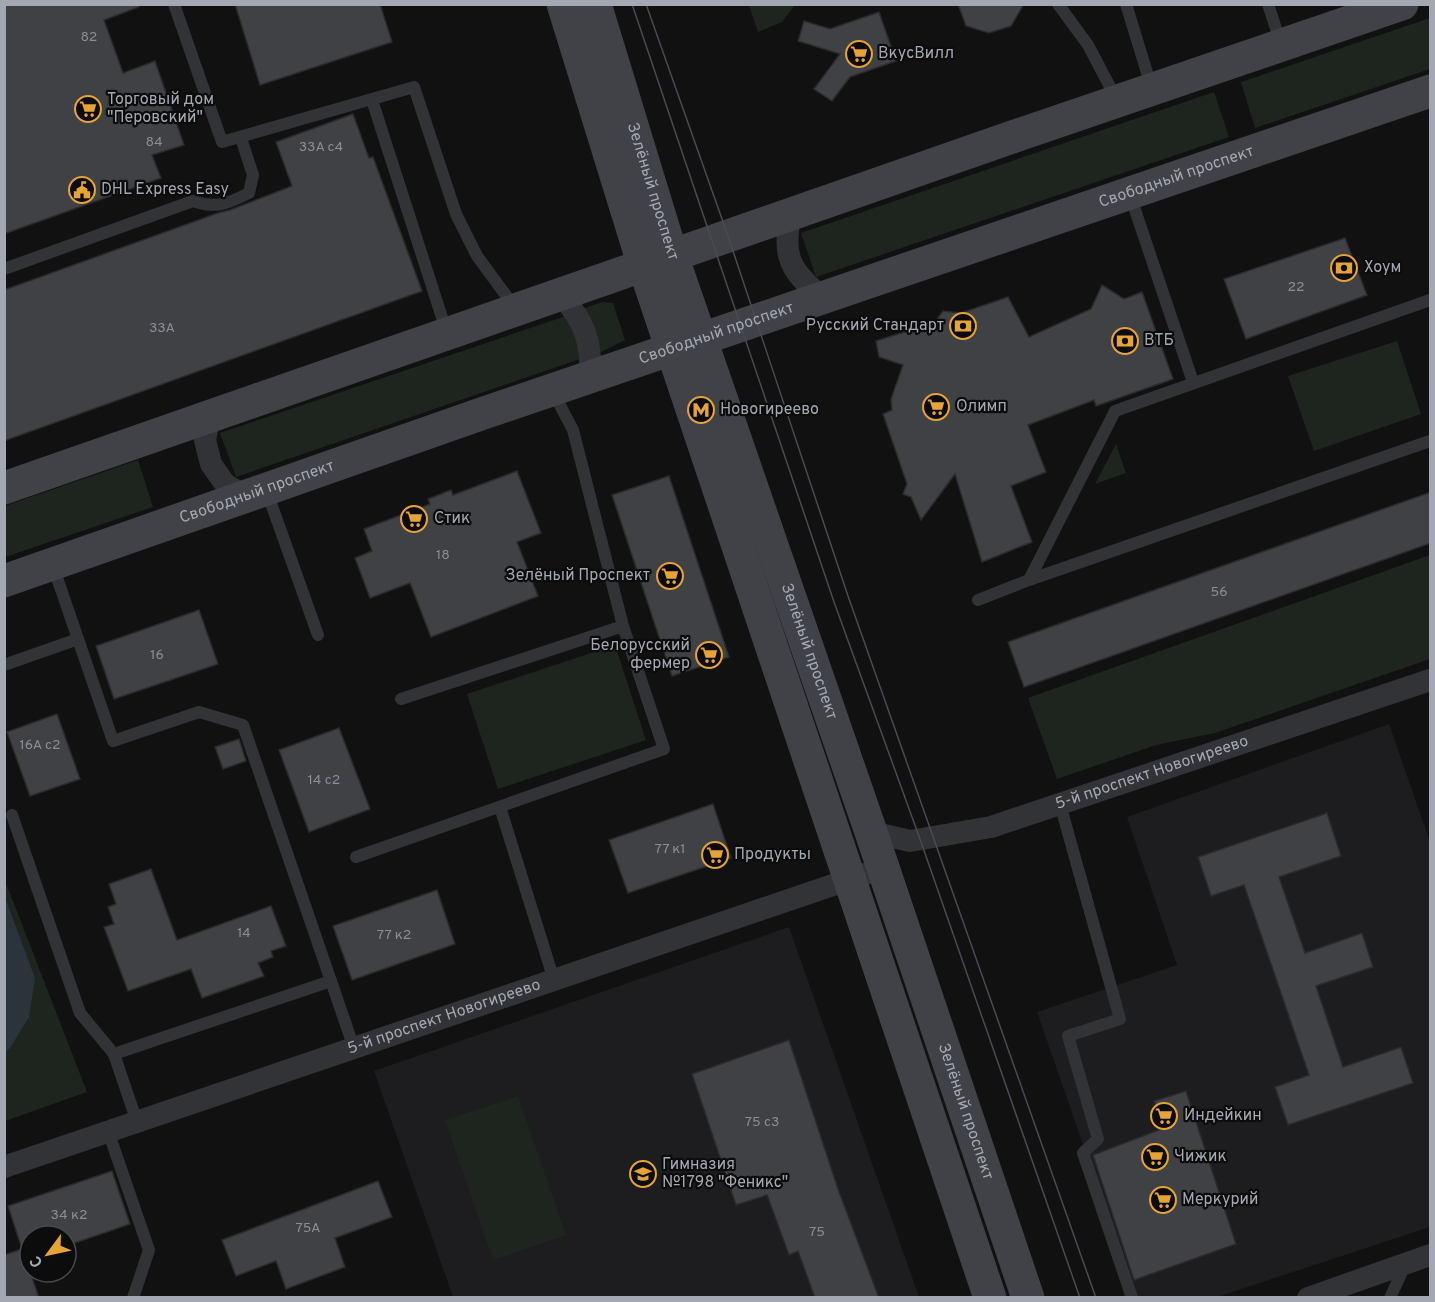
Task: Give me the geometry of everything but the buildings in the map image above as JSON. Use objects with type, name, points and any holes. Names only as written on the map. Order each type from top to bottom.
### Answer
[{"type":"main road","name":"Зелёный проспект","points":[[563,4],[658,261],[686,345],[849,880],[990,1298]]},
{"type":"main road","name":"Зелёный проспект","points":[[596,4],[658,261]]},
{"type":"main road","points":[[4,488],[1402,4]]},
{"type":"main road","name":"Свободный проспект","points":[[4,581],[481,414],[1431,91]]},
{"type":"main road","name":"Зелёный проспект","points":[[686,345],[871,832],[1028,1298]]},
{"type":"street","points":[[790,214],[786,237],[790,261],[801,281],[823,298]]},
{"type":"street","points":[[561,295],[576,313],[586,334],[591,357],[590,378]]},
{"type":"street","points":[[210,416],[205,440],[211,464],[225,484],[256,493]]},
{"type":"street","name":"5-й проспект Новогиреево","points":[[871,832],[910,841],[991,827],[1431,680]]},
{"type":"street","name":"5-й проспект Новогиреево","points":[[4,1167],[883,868]]},
{"type":"street","points":[[1308,1298],[1431,1255]]},
{"type":"lane","points":[[174,4],[222,142],[414,87],[456,214],[477,256],[516,310]]},
{"type":"lane","points":[[1058,4],[1088,45],[1118,101]]},
{"type":"lane","points":[[1126,4],[1152,90]]},
{"type":"lane","points":[[1268,4],[1281,45]]},
{"type":"lane","points":[[372,100],[447,334]]},
{"type":"lane","points":[[4,269],[193,201],[207,206],[227,204],[249,193],[253,175],[241,138]]},
{"type":"lane","points":[[1129,194],[1193,382]]},
{"type":"lane","points":[[1029,580],[1115,411],[1431,300]]},
{"type":"lane","points":[[356,857],[664,749],[623,626],[573,430],[552,391]]},
{"type":"lane","points":[[978,600],[1029,580],[1431,441]]},
{"type":"lane","points":[[256,493],[318,635]]},
{"type":"lane","points":[[52,564],[113,741],[199,712],[243,725],[354,1048]]},
{"type":"lane","points":[[402,699],[623,626]]},
{"type":"lane","points":[[4,665],[78,639]]},
{"type":"lane","points":[[1060,804],[1120,1019],[1068,1036],[1098,1139],[1083,1153],[1132,1298]]},
{"type":"lane","points":[[500,807],[554,980]]},
{"type":"lane","points":[[12,814],[80,1013],[114,1054],[137,1122]]},
{"type":"lane","points":[[114,1054],[331,981]]},
{"type":"lane","points":[[108,1131],[149,1250],[133,1298]]},
{"type":"lane","points":[[1390,1298],[1406,1263]]},
{"type":"shaded area","points":[[749,4],[795,5],[782,22],[758,32]]},
{"type":"shaded area","points":[[1430,18],[1430,69],[1255,128],[1241,82]]},
{"type":"shaded area","points":[[1214,92],[1229,137],[816,277],[801,233]]},
{"type":"shaded area","points":[[602,302],[613,303],[625,340],[599,353],[582,309]]},
{"type":"shaded area","points":[[566,316],[578,336],[580,359],[236,477],[220,433]]},
{"type":"shaded area","points":[[1397,341],[1421,414],[1314,451],[1288,376]]},
{"type":"shaded area","points":[[1116,444],[1126,473],[1095,484]]},
{"type":"shaded area","points":[[138,460],[153,507],[5,557],[5,506]]},
{"type":"shaded area","points":[[1430,555],[1430,659],[1215,733],[1156,745],[1057,779],[1028,698]]},
{"type":"shaded area","points":[[615,645],[646,740],[498,789],[467,694]]},
{"type":"shaded area","points":[[1389,724],[1430,842],[1430,1227],[1217,1297],[1136,1297],[1037,1012],[1177,965],[1127,817]]},
{"type":"shaded area","points":[[4,878],[87,1092],[5,1121],[4,1121]]},
{"type":"shaded area","points":[[4,895],[35,978],[29,1017],[10,1048],[5,1052]]},
{"type":"shaded area","name":"Гимназия №1798 \"Феникс\"","points":[[789,927],[919,1297],[453,1297],[374,1071]]},
{"type":"shaded area","points":[[518,1096],[566,1235],[493,1260],[445,1120]]},
{"type":"tram line","points":[[632,4],[834,602],[920,839],[1080,1298]]},
{"type":"tram line","points":[[646,4],[728,236],[848,596],[1096,1298]]},
{"type":"place","name":"ВкусВилл","points":[[859,54]]},
{"type":"place","name":"Торговый дом \"Перовский\"","points":[[88,109]]},
{"type":"place","name":"DHL Express Easy","points":[[82,190]]},
{"type":"place","name":"Хоум","points":[[1344,268]]},
{"type":"place","name":"Русский Стандарт","points":[[963,326]]},
{"type":"place","name":"ВТБ","points":[[1125,341]]},
{"type":"place","name":"Олимп","points":[[936,407]]},
{"type":"place","name":"Новогиреево","points":[[701,410]]},
{"type":"place","name":"Стик","points":[[414,519]]},
{"type":"place","name":"Зелёный Проспект","points":[[670,576]]},
{"type":"place","name":"Белорусский фермер","points":[[709,655]]},
{"type":"place","name":"Продукты","points":[[715,855]]},
{"type":"place","name":"Индейкин","points":[[1164,1116]]},
{"type":"place","name":"Чижик","points":[[1155,1157]]},
{"type":"place","name":"Гимназия №1798 \"Феникс\"","points":[[643,1174]]},
{"type":"place","name":"Меркурий","points":[[1163,1200]]}]
